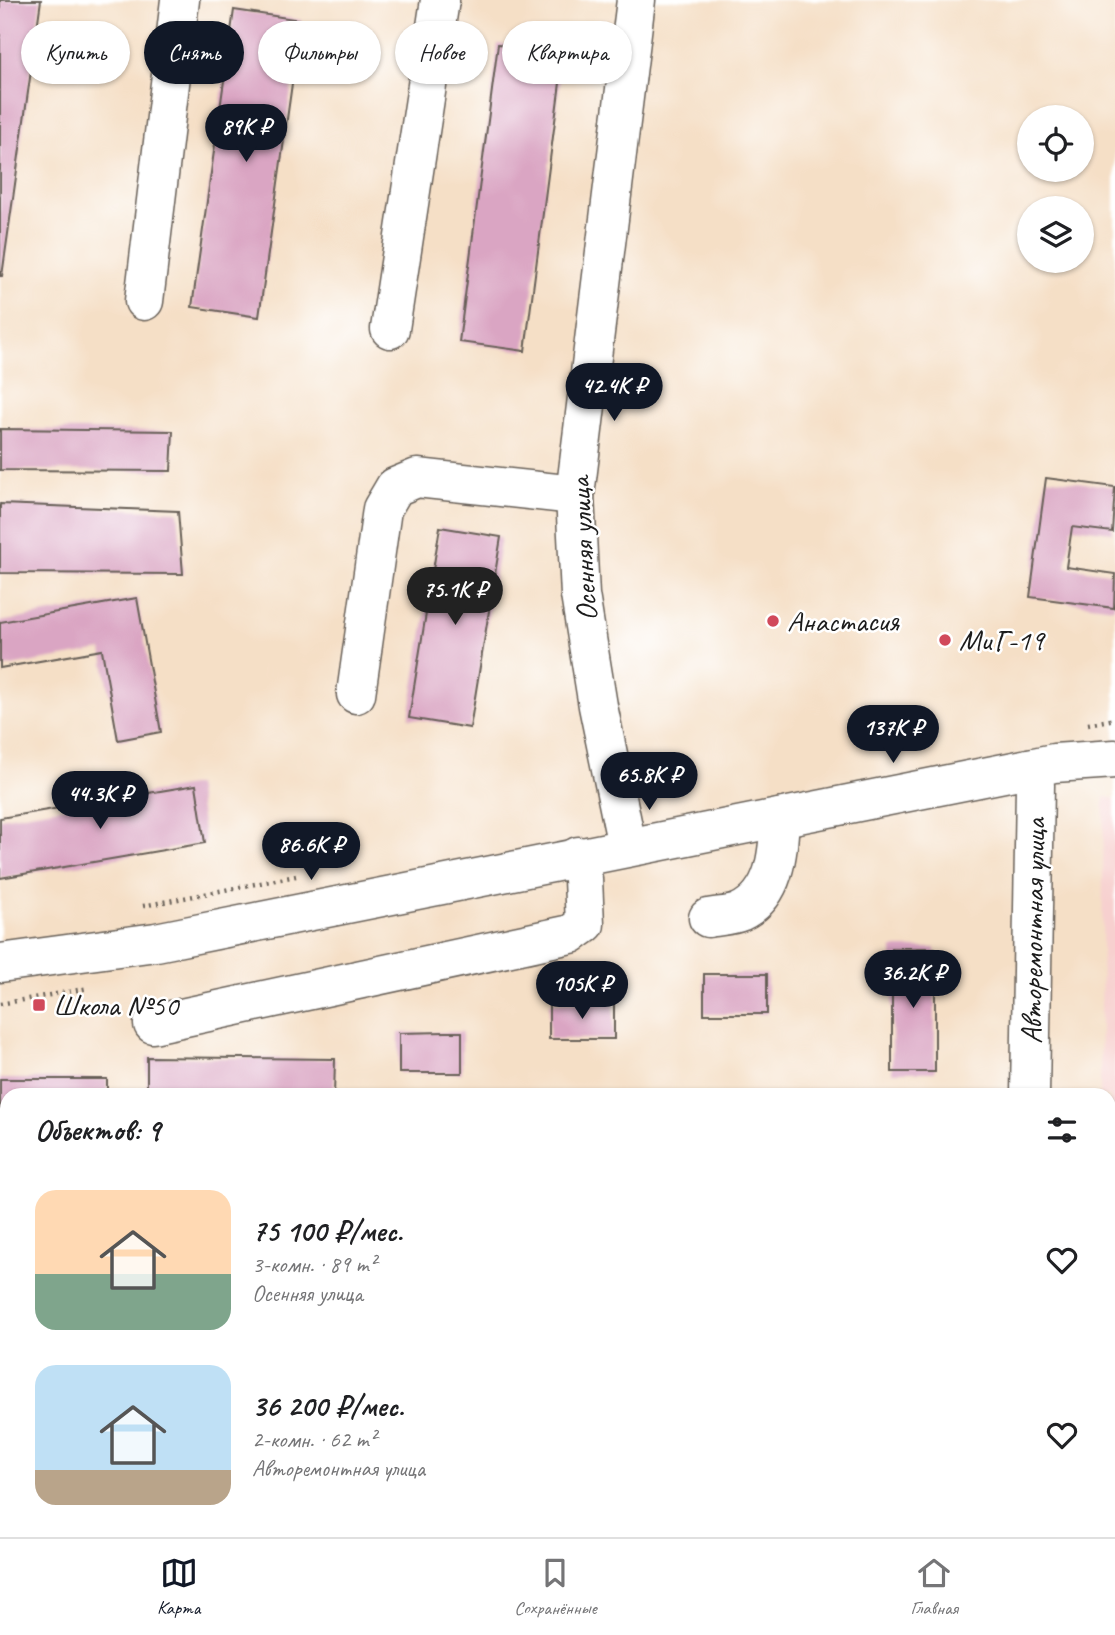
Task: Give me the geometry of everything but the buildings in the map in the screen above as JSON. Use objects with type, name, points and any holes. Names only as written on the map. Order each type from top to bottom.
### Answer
[{"type":"street","points":[[144,301],[180,0]]},
{"type":"street","points":[[390,329],[440,0]]},
{"type":"street","name":"Осенняя улица","points":[[627,846],[598,706],[580,595],[575,495],[636,0]]},
{"type":"street","points":[[356,694],[382,509],[395,487],[417,478],[575,495]]},
{"type":"street","points":[[0,963],[156,942],[1029,768],[1115,759]]},
{"type":"street","name":"Авторемонтная улица","points":[[1029,768],[1035,785],[1030,1088]]},
{"type":"street","points":[[708,918],[738,913],[761,897],[777,863],[780,818]]},
{"type":"street","points":[[153,1024],[571,934],[584,925],[583,879],[578,856]]},
{"type":"shaded area","points":[[1104,797],[1115,799],[1115,1088],[1100,1088]]},
{"type":"place","name":"Анастасия","points":[[773,621]]},
{"type":"place","name":"МиГ-19","points":[[945,640]]},
{"type":"place","name":"Школа №50","points":[[39,1005]]}]
